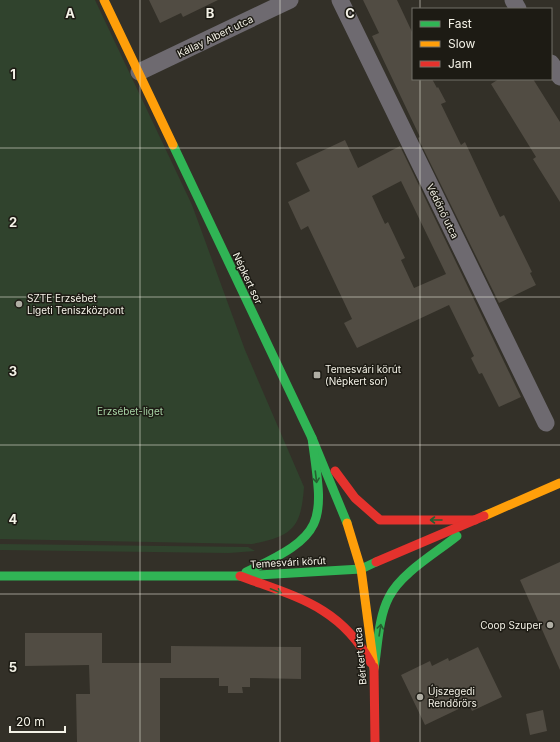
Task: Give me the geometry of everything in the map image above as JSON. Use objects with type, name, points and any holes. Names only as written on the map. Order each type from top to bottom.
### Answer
[{"type":"street","name":"Népkert sor","points":[[104,0],[312,438],[352,536],[361,569]]},
{"type":"street","name":"Kállay Albert utca","points":[[139,72],[290,0]]},
{"type":"street","name":"Védőnő utca","points":[[340,0],[546,423]]},
{"type":"street","points":[[552,65],[560,77]]},
{"type":"street","points":[[312,438],[354,498],[370,514],[380,520],[475,520]]},
{"type":"street","points":[[240,576],[286,552],[303,539],[314,526],[318,511],[319,495],[312,438]]},
{"type":"street","name":"Temesvári körút","points":[[0,576],[240,576],[361,569],[560,484]]},
{"type":"street","points":[[374,669],[382,620],[388,598],[396,587],[475,520]]},
{"type":"street","name":"Bérkert utca","points":[[361,569],[374,669],[375,742]]},
{"type":"street","points":[[240,576],[321,609],[340,622],[360,643],[374,669]]},
{"type":"green space","name":"Erzsébet-liget","points":[[0,0],[95,0],[192,205],[245,350],[304,487],[303,501],[297,521],[285,534],[277,538],[252,544],[0,539]]},
{"type":"green space","points":[[0,544],[248,547],[255,551],[229,553],[0,550]]},
{"type":"building","points":[[149,0],[218,0],[183,17],[181,13],[160,23]]},
{"type":"building","points":[[363,0],[397,0],[412,32],[412,80],[433,80],[437,88],[438,87],[446,102],[441,104],[461,145],[465,142],[500,217],[504,215],[532,272],[530,273],[536,285],[499,303],[418,138],[420,137],[372,36],[379,33]]},
{"type":"building","points":[[497,80],[534,80],[560,122],[560,202],[533,159],[536,157],[491,84]]},
{"type":"building","points":[[345,140],[358,168],[400,146],[521,397],[499,407],[482,373],[479,374],[471,358],[474,356],[449,305],[357,348],[344,323],[352,319],[308,226],[301,230],[288,202],[310,191],[296,163]],"holes":[[[401,181],[446,274],[414,288],[401,260],[405,258],[388,222],[385,224],[372,196]]]},
{"type":"building","name":"Coop Szuper","points":[[560,562],[560,670],[520,580]]},
{"type":"building","points":[[25,633],[102,633],[102,663],[171,663],[171,646],[301,647],[301,679],[250,678],[250,687],[242,687],[243,693],[228,693],[228,686],[219,686],[219,678],[160,678],[160,742],[77,742],[76,694],[90,694],[89,665],[25,666]]},
{"type":"building","points":[[478,647],[502,697],[472,711],[469,704],[425,725],[401,675],[430,661],[432,666],[448,658],[449,661]]},
{"type":"building","points":[[543,710],[547,731],[530,735],[526,714]]},
{"type":"traffic: fast","points":[[173,145],[312,438],[347,523]]},
{"type":"traffic: fast","points":[[246,572],[273,559],[293,547],[306,535],[314,523],[318,508],[318,489],[312,438]]},
{"type":"traffic: fast","points":[[374,669],[380,623],[389,597],[410,572],[457,536]]},
{"type":"traffic: fast","points":[[0,576],[240,576],[361,569],[376,562]]},
{"type":"traffic: slow","points":[[104,0],[173,145]]},
{"type":"traffic: slow","points":[[484,516],[560,483]]},
{"type":"traffic: slow","points":[[347,523],[361,569],[374,667]]},
{"type":"traffic: jam","points":[[335,471],[355,498],[380,520],[475,520]]},
{"type":"traffic: jam","points":[[376,562],[484,516]]},
{"type":"traffic: jam","points":[[240,576],[280,590],[315,606],[331,616],[345,628],[359,644],[371,663]]},
{"type":"traffic: jam","points":[[374,667],[375,742]]},
{"type":"place","name":"SZTE Erzsébet Ligeti Teniszközpont","points":[[19,304]]},
{"type":"place","name":"Temesvári körút (Népkert sor)","points":[[317,375]]},
{"type":"place","name":"Coop Szuper","points":[[550,625]]},
{"type":"place","name":"Újszegedi Rendőrörs","points":[[420,697]]}]
